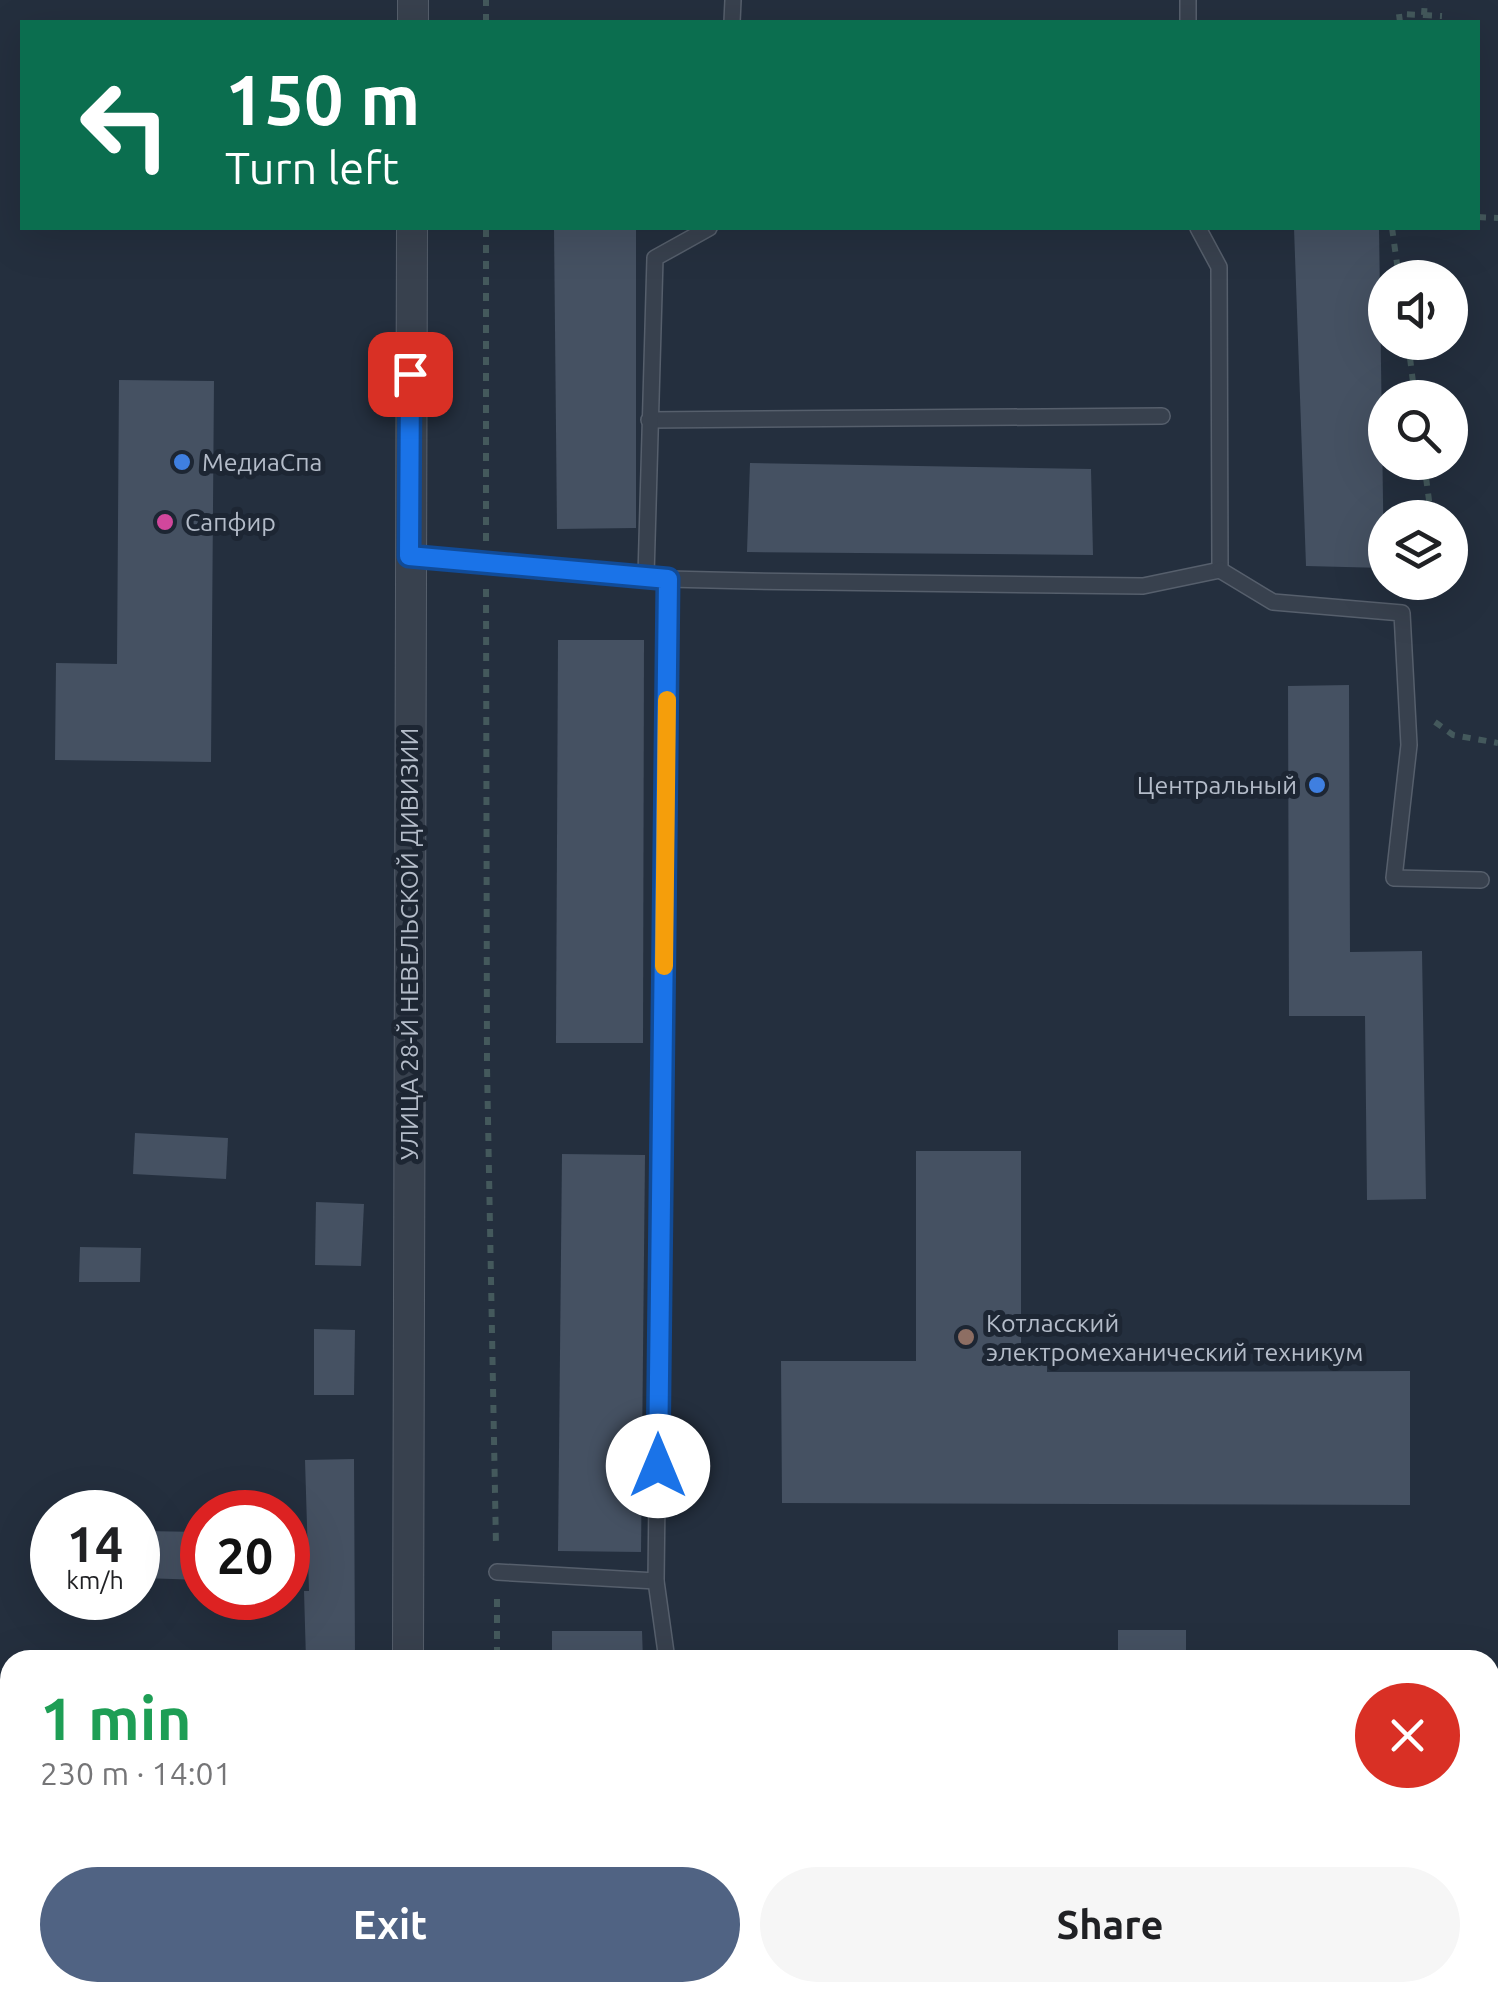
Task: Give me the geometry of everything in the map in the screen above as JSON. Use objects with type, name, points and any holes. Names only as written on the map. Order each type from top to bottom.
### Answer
[{"type":"street","name":"УЛИЦА 28-Й НЕВЕЛЬСКОЙ ДИВИЗИИ","points":[[408,1650],[412,230]]},
{"type":"lane","points":[[646,576],[654,258],[705,230]]},
{"type":"lane","points":[[1199,230],[1218,267],[1220,570]]},
{"type":"lane","points":[[650,420],[1162,416]]},
{"type":"lane","points":[[409,556],[668,579],[1143,586],[1220,570],[1273,602],[1402,613],[1409,745],[1394,878],[1481,880]]},
{"type":"lane","points":[[666,1650],[656,1581],[668,579]]},
{"type":"lane","points":[[497,1572],[656,1581]]},
{"type":"path","points":[[1424,14],[1425,0]]},
{"type":"path","points":[[1400,20],[1400,14],[1442,16]]},
{"type":"path","points":[[486,230],[487,1046],[497,1650]]},
{"type":"path","points":[[1392,230],[1396,260]]},
{"type":"building","points":[[554,230],[636,230],[636,528],[557,529]]},
{"type":"building","points":[[1294,230],[1379,230],[1379,260],[1368,260],[1368,360],[1381,360],[1381,380],[1368,380],[1368,480],[1383,480],[1383,500],[1368,500],[1368,568],[1306,566]]},
{"type":"building","name":"Сапфир","points":[[119,380],[214,381],[211,762],[55,760],[56,663],[117,664]]},
{"type":"building","points":[[750,463],[1091,469],[1093,555],[747,552]]},
{"type":"building","points":[[558,640],[644,640],[643,1043],[556,1043]]},
{"type":"building","points":[[1349,685],[1350,952],[1422,951],[1426,1199],[1367,1200],[1365,1016],[1289,1016],[1288,686]]},
{"type":"building","points":[[135,1133],[228,1138],[226,1179],[133,1174]]},
{"type":"building","name":"Котласский электромеханический техникум","points":[[916,1151],[1021,1151],[1021,1350],[1047,1350],[1047,1372],[1410,1371],[1410,1505],[782,1503],[781,1361],[916,1361]]},
{"type":"building","points":[[562,1154],[645,1155],[641,1552],[558,1551]]},
{"type":"building","points":[[316,1202],[364,1204],[361,1266],[315,1265]]},
{"type":"building","points":[[80,1247],[141,1248],[140,1282],[79,1282]]},
{"type":"building","points":[[314,1329],[355,1330],[354,1395],[314,1395]]},
{"type":"building","points":[[354,1459],[355,1650],[306,1650],[305,1620],[310,1620],[310,1490],[306,1490],[305,1460]]},
{"type":"building","points":[[160,1531],[180,1532],[180,1579],[160,1579]]},
{"type":"building","points":[[1118,1630],[1186,1630],[1186,1650],[1118,1650]]},
{"type":"building","points":[[552,1631],[642,1631],[643,1650],[552,1650]]},
{"type":"slow traffic","points":[[664,966],[667,700]]},
{"type":"place","name":"МедиаСпа","points":[[182,462]]},
{"type":"place","name":"Сапфир","points":[[165,522]]},
{"type":"place","name":"Центральный","points":[[1317,785]]},
{"type":"place","name":"Котласский электромеханический техникум","points":[[966,1337]]},
{"type":"route","points":[[410,374],[409,556],[668,579],[658,1466]]}]
